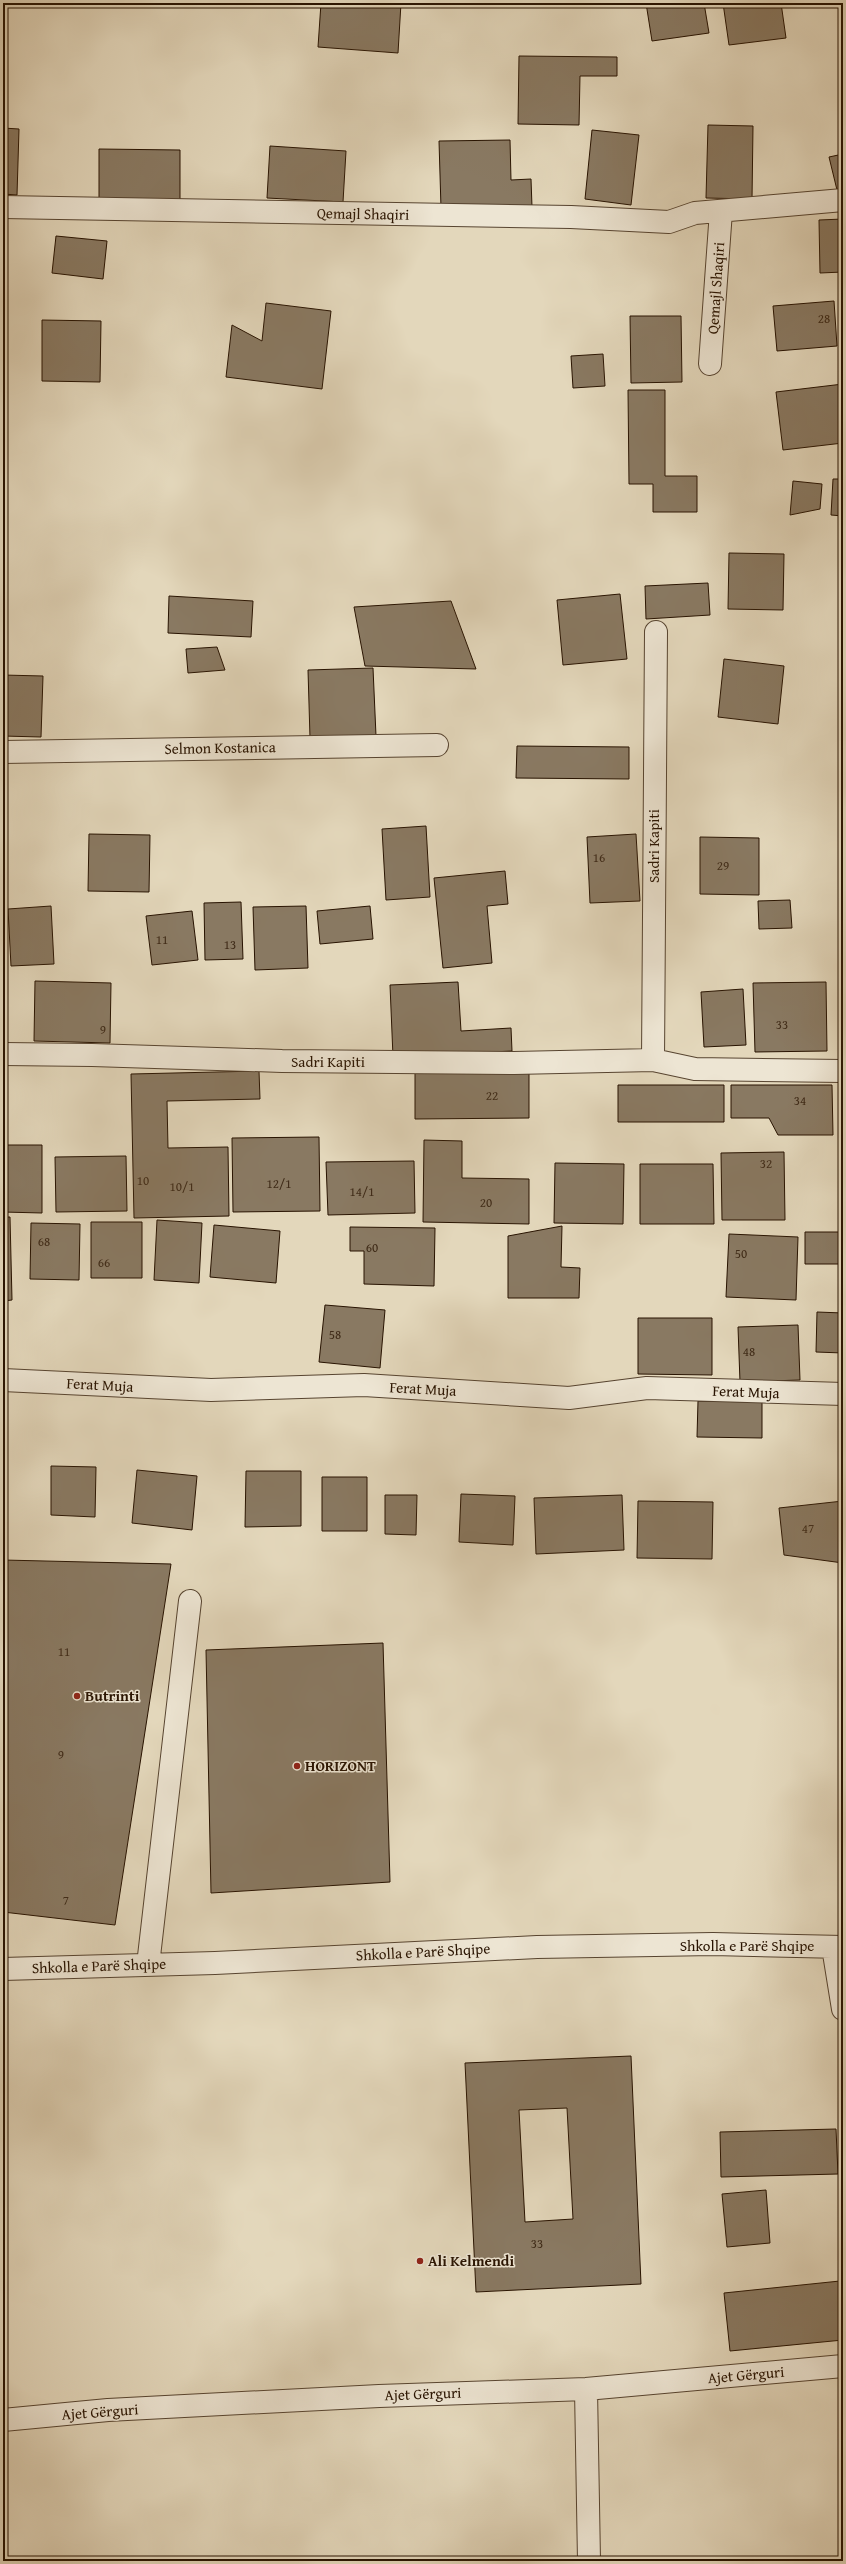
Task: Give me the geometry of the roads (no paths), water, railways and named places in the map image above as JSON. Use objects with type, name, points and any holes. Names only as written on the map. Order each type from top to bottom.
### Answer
[{"type":"street","name":"Qemajl Shaqiri","points":[[3,207],[571,217],[669,222],[695,213],[843,200]]},
{"type":"street","name":"Qemajl Shaqiri","points":[[710,364],[721,211]]},
{"type":"street","name":"Sadri Kapiti","points":[[653,1060],[656,632]]},
{"type":"street","name":"Selmon Kostanica","points":[[3,752],[437,745]]},
{"type":"street","name":"Sadri Kapiti","points":[[3,1054],[100,1055],[290,1062],[514,1063],[653,1060],[695,1069],[843,1072]]},
{"type":"street","name":"Ferat Muja","points":[[3,1380],[211,1390],[364,1386],[569,1398],[647,1388],[843,1394]]},
{"type":"street","points":[[148,1965],[190,1601]]},
{"type":"street","name":"Shkolla e Parë Shqipe","points":[[3,1969],[148,1965],[537,1946],[713,1944],[838,1947]]},
{"type":"street","points":[[838,1947],[843,2009]]},
{"type":"street","name":"Ajet Gërguri","points":[[3,2420],[108,2410],[371,2396],[586,2389],[843,2366]]},
{"type":"street","points":[[586,2389],[589,2561]]},
{"type":"place","name":"Butrinti","points":[[77,1696]]},
{"type":"place","name":"HORIZONT","points":[[297,1766]]},
{"type":"place","name":"Ali Kelmendi","points":[[420,2261]]}]
